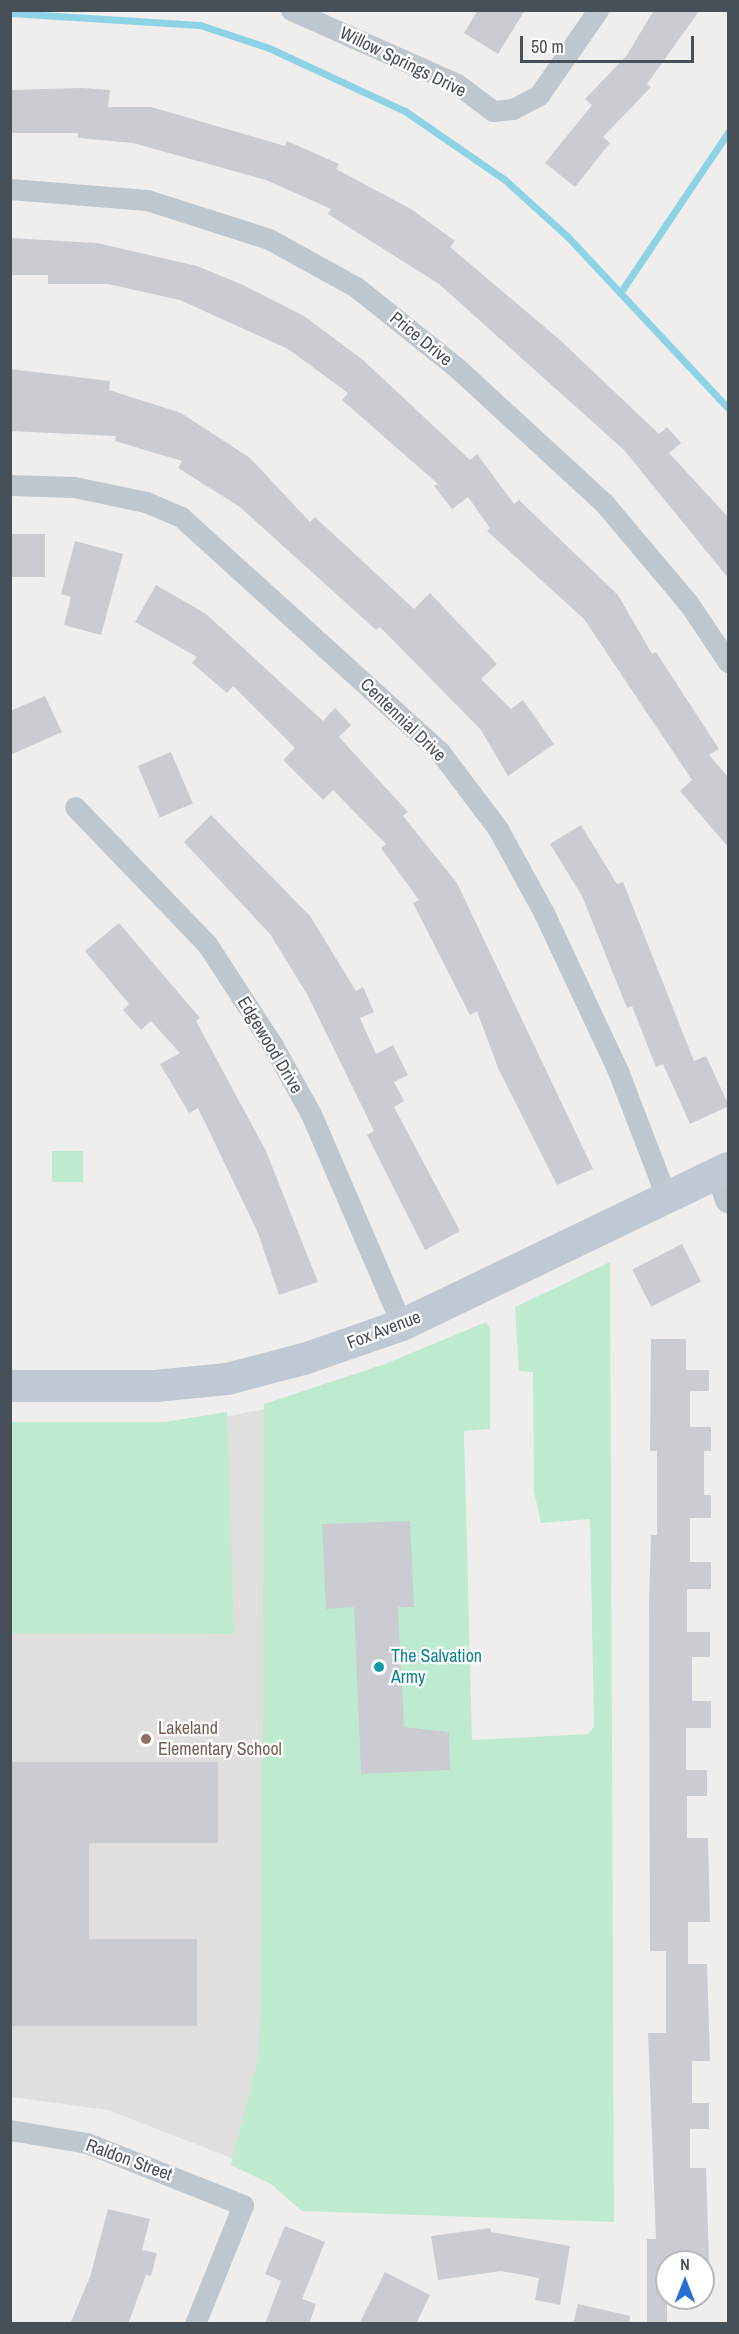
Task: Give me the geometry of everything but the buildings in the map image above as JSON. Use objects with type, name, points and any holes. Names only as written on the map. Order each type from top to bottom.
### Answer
[{"type":"main road","name":"Fox Avenue","points":[[10,1386],[155,1386],[226,1379],[402,1325],[666,1196],[725,1180]]},
{"type":"street","name":"Willow Springs Drive","points":[[291,10],[457,84],[493,111],[513,109],[539,95],[597,10]]},
{"type":"street","name":"Price Drive","points":[[10,189],[147,200],[269,239],[356,287],[456,367],[604,503],[689,604],[729,662]]},
{"type":"street","name":"Centennial Drive","points":[[10,485],[74,487],[146,502],[181,518],[440,752],[498,829],[544,913],[618,1071],[666,1196]]},
{"type":"street","name":"Edgewood Drive","points":[[75,807],[207,944],[272,1044],[311,1114],[402,1325]]},
{"type":"street","name":"Raldon Street","points":[[10,2130],[87,2143],[243,2205],[195,2324]]},
{"type":"shaded area","name":"Lakeland Elementary School","points":[[281,1406],[283,2049],[252,2166],[108,2110],[11,2097],[11,1428],[182,1425]]},
{"type":"green space","points":[[52,1151],[83,1151],[83,1182],[52,1182]]},
{"type":"green space","points":[[610,1262],[614,2222],[302,2211],[271,2184],[231,2165],[258,2059],[261,2003],[264,1404],[385,1364],[486,1322],[490,1329],[490,1429],[464,1431],[472,1740],[588,1734],[594,1727],[590,1519],[541,1523],[534,1492],[533,1372],[519,1371],[515,1307]]},
{"type":"green space","points":[[227,1412],[234,1634],[11,1633],[11,1422],[165,1422]]},
{"type":"waterway","points":[[10,13],[200,25],[269,48],[405,111],[505,180],[567,236],[728,408]]},
{"type":"waterway","points":[[620,293],[728,132]]},
{"type":"place","name":"The Salvation Army","points":[[379,1667]]},
{"type":"place","name":"Lakeland Elementary School","points":[[146,1739]]}]
